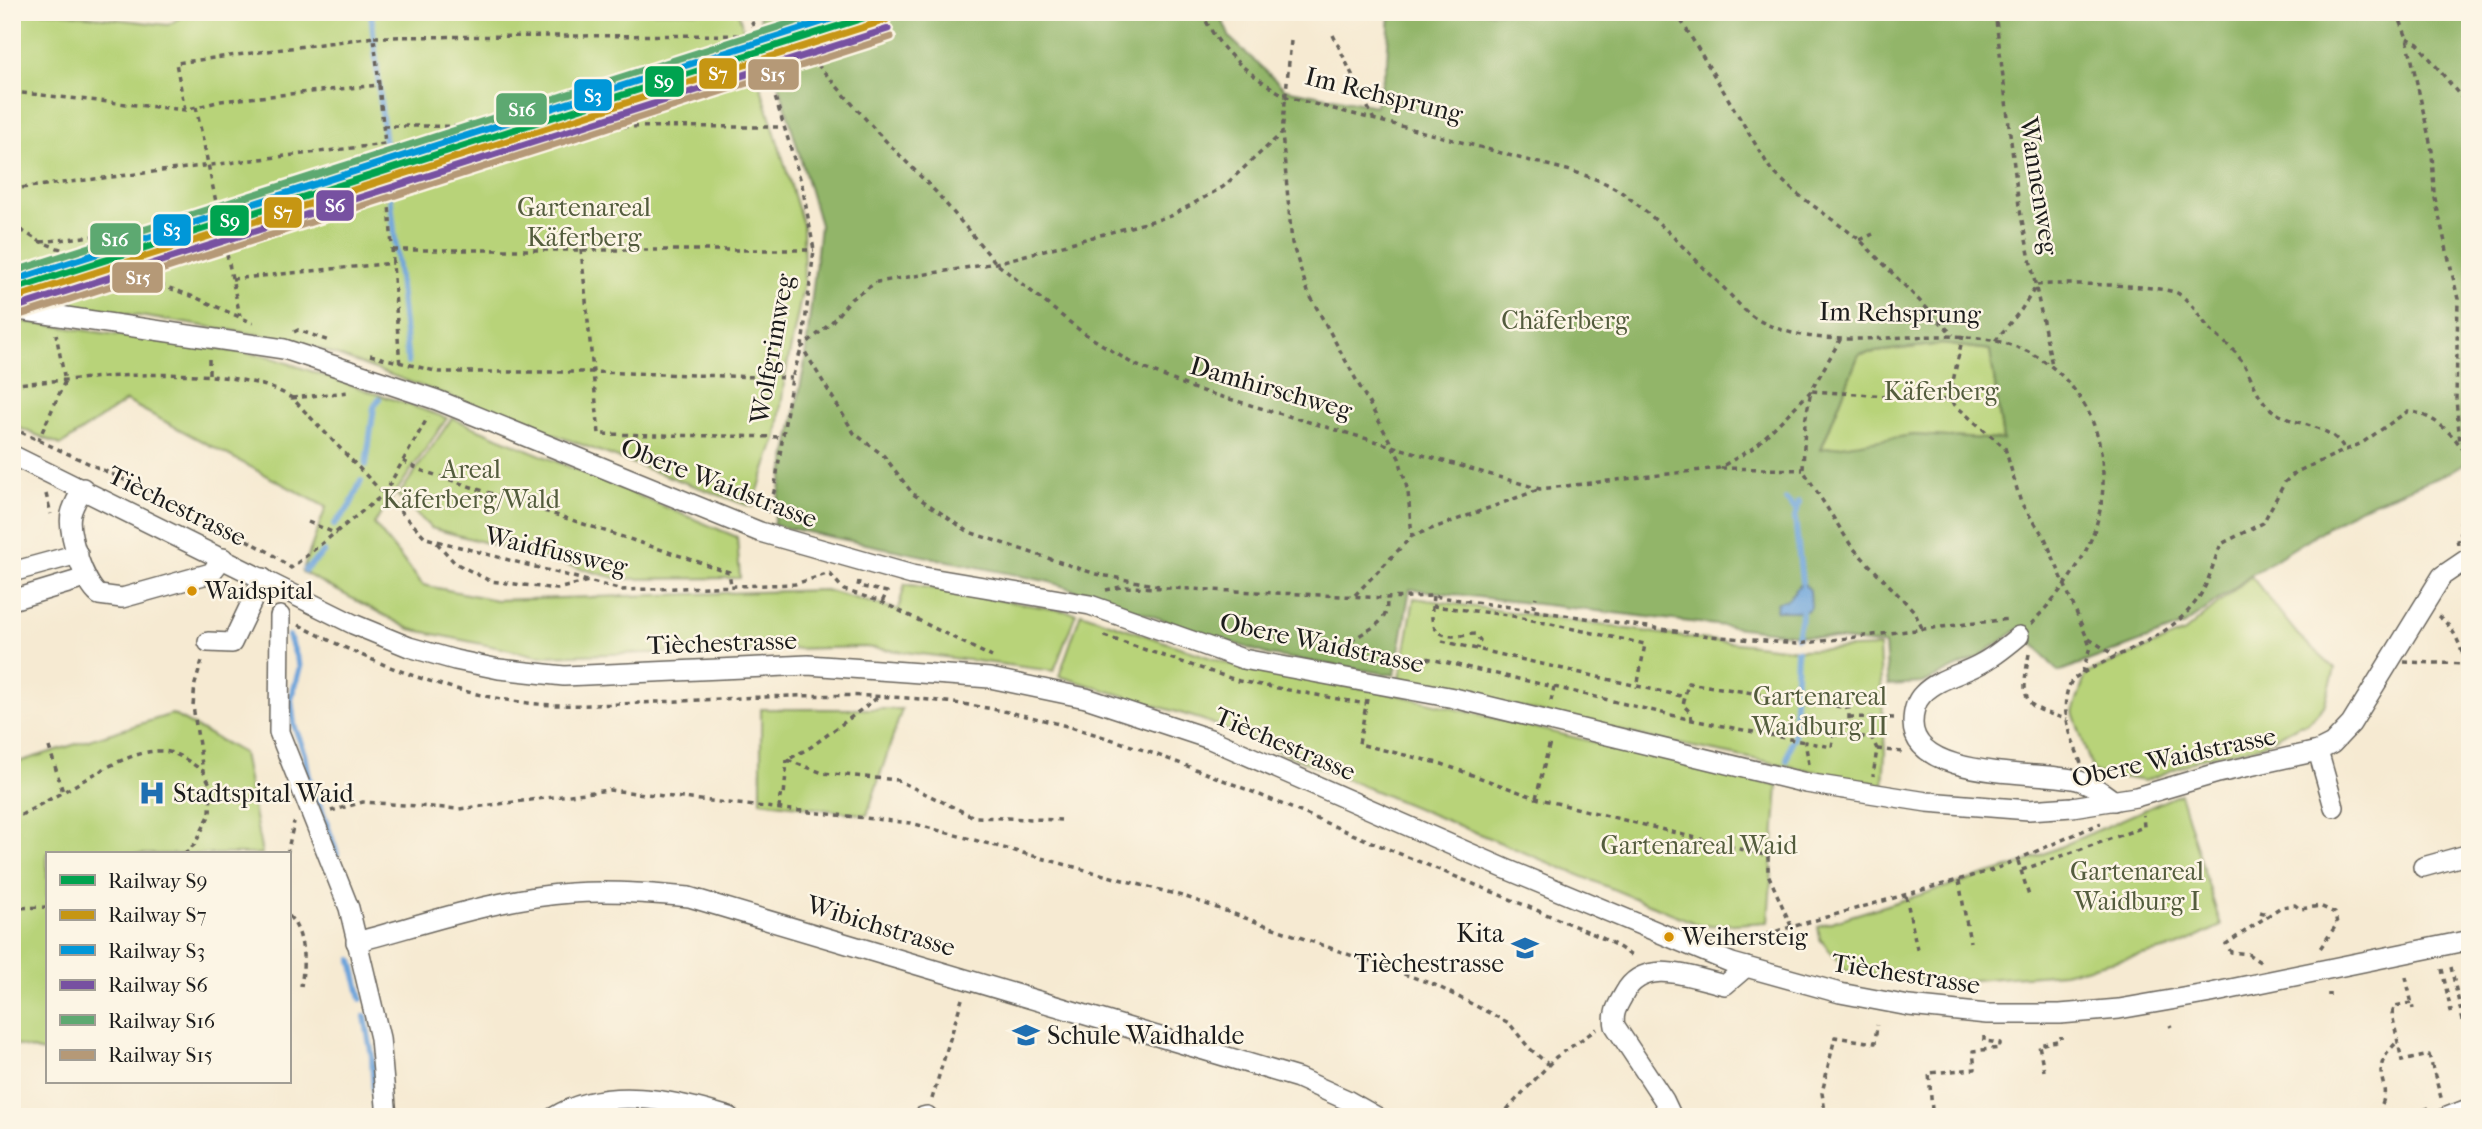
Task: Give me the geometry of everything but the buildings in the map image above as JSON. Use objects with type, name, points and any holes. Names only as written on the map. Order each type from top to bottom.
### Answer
[{"type":"street","name":"Obere Waidstrasse","points":[[12,309],[284,349],[437,400],[760,532],[912,575],[1090,605],[1243,659],[1454,698],[1550,725],[1806,783],[1980,808],[2029,810],[2114,801],[2218,773],[2318,751],[2332,744],[2351,724],[2442,576],[2466,554]]},
{"type":"street","name":"Tièchestrasse","points":[[12,455],[354,624],[409,646],[499,669],[564,676],[808,665],[990,678],[1086,698],[1210,739],[1506,869],[1746,967],[1840,993],[1909,1006],[1987,1013],[2060,1013],[2119,1009],[2470,940]]},
{"type":"street","points":[[83,488],[71,513],[71,523],[85,578],[99,595],[122,598],[211,573],[223,558]]},
{"type":"street","points":[[12,572],[78,554]]},
{"type":"street","points":[[12,600],[85,578]]},
{"type":"street","points":[[208,642],[232,643],[263,578]]},
{"type":"street","points":[[280,616],[279,732],[349,908],[380,1038],[387,1117]]},
{"type":"street","points":[[2028,635],[1983,663],[1931,687],[1915,706],[1913,720],[1919,743],[1947,763],[2086,782],[2114,801]]},
{"type":"street","points":[[2318,751],[2334,807]]},
{"type":"street","points":[[2423,867],[2470,854]]},
{"type":"street","name":"Wibichstrasse","points":[[356,942],[507,902],[570,893],[630,891],[689,897],[747,912],[968,981],[1298,1078],[1377,1117]]},
{"type":"street","points":[[1672,1117],[1664,1100],[1615,1026],[1614,1018],[1626,990],[1638,977],[1648,972],[1683,975],[1725,985],[1746,967]]},
{"type":"street","points":[[554,1117],[565,1110],[614,1098],[666,1101],[729,1117]]},
{"type":"street","points":[[2447,1117],[2470,1108]]},
{"type":"path","name":"Wolfgrimweg","points":[[750,12],[802,185],[814,250],[803,347],[792,378],[774,492]]},
{"type":"path","name":"Damhirschweg","points":[[771,12],[878,133],[936,192],[996,263],[1082,332],[1133,364],[1195,389],[1391,443],[1539,489],[1719,468],[1755,447],[1811,391],[1840,340]]},
{"type":"path","name":"Im Rehsprung","points":[[1202,12],[1218,43],[1246,72],[1287,97],[1569,172],[1618,190],[1649,214],[1756,319],[1798,337],[1840,340],[1963,335],[1995,341],[2052,365],[2085,403],[2095,424],[2104,481],[2095,531],[2065,587],[2028,635]]},
{"type":"path","points":[[1676,12],[1771,170],[1796,193],[1860,240],[1953,335]]},
{"type":"path","name":"Wannenweg","points":[[1995,12],[2019,206],[2052,365]]},
{"type":"path","points":[[2397,12],[2407,38],[2432,151],[2434,194],[2458,299],[2456,399],[2460,443]]},
{"type":"path","points":[[185,110],[176,63],[374,37],[755,34]]},
{"type":"path","points":[[1333,34],[1374,120]]},
{"type":"path","points":[[374,37],[385,144],[401,363],[396,386]]},
{"type":"path","points":[[2407,38],[2418,44],[2470,108]]},
{"type":"path","points":[[1291,41],[1282,133],[1292,243],[1308,292],[1399,458],[1408,492],[1412,536]]},
{"type":"path","points":[[12,92],[185,110],[221,101],[379,85]]},
{"type":"path","points":[[196,107],[240,317]]},
{"type":"path","points":[[383,126],[784,127]]},
{"type":"path","points":[[1168,588],[1096,574],[969,532],[913,494],[884,456],[854,433],[803,347],[831,323],[851,299],[877,282],[996,263],[1171,216],[1223,187],[1282,133]]},
{"type":"path","points":[[12,189],[385,144]]},
{"type":"path","points":[[41,242],[389,202]]},
{"type":"path","points":[[12,225],[41,242],[240,317],[257,326]]},
{"type":"path","points":[[1860,240],[1873,234]]},
{"type":"path","points":[[581,249],[599,434],[783,437]]},
{"type":"path","points":[[393,250],[814,250]]},
{"type":"path","points":[[232,279],[393,263]]},
{"type":"path","points":[[1995,341],[2021,310],[2036,285],[2055,282],[2085,286],[2114,284],[2136,289],[2171,290],[2180,294],[2211,331],[2238,355],[2271,410],[2329,433],[2345,450]]},
{"type":"path","points":[[38,441],[65,381],[53,315]]},
{"type":"path","points":[[1949,400],[1963,335]]},
{"type":"path","points":[[401,363],[439,372],[593,372],[792,378]]},
{"type":"path","name":"Waidfussweg","points":[[12,384],[209,374],[274,387],[292,398],[426,538],[622,590],[795,584],[859,560]]},
{"type":"path","points":[[292,398],[357,391]]},
{"type":"path","points":[[1922,628],[1914,611],[1852,547],[1803,470],[1805,422],[1811,391],[1949,400],[2006,447],[2021,503],[2045,538],[2087,638],[2090,647],[2082,674]]},
{"type":"path","points":[[12,428],[194,512],[270,552],[291,568],[384,494],[437,400]]},
{"type":"path","points":[[2086,782],[2067,719],[2069,685],[2082,674],[2164,633],[2190,609],[2202,592],[2221,544],[2263,523],[2285,482],[2296,472],[2362,443],[2408,411],[2425,413],[2460,443],[2470,461]]},
{"type":"path","points":[[403,461],[420,470],[729,572],[732,586]]},
{"type":"path","points":[[1719,468],[1803,470]]},
{"type":"path","points":[[1354,596],[1412,536],[1539,489]]},
{"type":"path","points":[[2466,554],[2457,539],[2463,528],[2460,521],[2470,505]]},
{"type":"path","points":[[308,522],[337,534]]},
{"type":"path","points":[[435,541],[455,563],[490,581],[557,589],[589,581]]},
{"type":"path","points":[[830,573],[844,590],[882,602],[995,658]]},
{"type":"path","points":[[1090,605],[1100,591],[1121,587],[1386,598],[1433,596],[1709,635],[1797,644],[1922,628],[1969,626],[2011,618]]},
{"type":"path","points":[[882,602],[887,592]]},
{"type":"path","points":[[1433,596],[1430,624],[1433,629],[1451,636],[1475,634],[1480,640],[1477,649]]},
{"type":"path","points":[[1533,609],[1536,597]]},
{"type":"path","points":[[1350,659],[1346,653],[1347,645],[1384,618],[1386,598]]},
{"type":"path","points":[[1432,606],[1508,615],[1644,644],[1637,688]]},
{"type":"path","points":[[2434,613],[2452,631],[2465,660],[2470,699]]},
{"type":"path","points":[[2028,635],[2023,686],[2027,700],[2036,710],[2067,719]]},
{"type":"path","points":[[2087,638],[2116,656]]},
{"type":"path","points":[[1442,641],[1685,697]]},
{"type":"path","points":[[186,852],[195,844],[210,814],[211,786],[203,771],[193,706],[195,684],[208,642]]},
{"type":"path","points":[[1417,656],[1692,720],[1832,747],[1834,733],[1872,738],[1877,749],[1874,769]]},
{"type":"path","points":[[2404,662],[2470,664]]},
{"type":"path","points":[[1692,720],[1690,712],[1683,705],[1688,683],[1849,708],[1849,735]]},
{"type":"path","points":[[1536,798],[1550,725],[1554,687]]},
{"type":"path","points":[[1368,692],[1359,744],[1442,764],[1536,798],[1768,856],[1768,874],[1792,928]]},
{"type":"path","points":[[615,704],[812,696],[879,697],[974,704],[1089,730],[1172,760],[1610,942],[1648,972]]},
{"type":"path","points":[[787,760],[811,747],[879,697]]},
{"type":"path","points":[[1849,718],[1913,720]]},
{"type":"path","points":[[1805,742],[1810,758],[1806,783]]},
{"type":"path","points":[[49,747],[63,792]]},
{"type":"path","points":[[1877,749],[1900,754],[1906,750]]},
{"type":"path","points":[[12,820],[138,753],[173,753],[203,771]]},
{"type":"path","points":[[779,809],[780,796],[785,796],[787,760]]},
{"type":"path","points":[[787,760],[824,773],[897,780],[974,817],[1061,820]]},
{"type":"path","points":[[312,816],[363,802],[459,809],[610,790],[911,823],[1186,897],[1435,985],[1509,1023],[1529,1048],[1549,1065]]},
{"type":"path","points":[[2022,870],[2144,827],[2143,811],[2136,797]]},
{"type":"path","points":[[1738,942],[1959,881],[2018,861],[2113,818],[2114,801]]},
{"type":"path","points":[[2018,861],[2029,896]]},
{"type":"path","points":[[1959,881],[1970,942]]},
{"type":"path","points":[[1906,896],[1918,954]]},
{"type":"path","points":[[2263,963],[2248,954],[2231,952],[2226,944],[2281,907],[2295,905],[2300,909],[2310,906],[2330,908],[2337,924],[2317,952]]},
{"type":"path","points":[[12,908],[46,906]]},
{"type":"path","points":[[2260,912],[2270,915]]},
{"type":"path","points":[[290,918],[301,934],[301,986]]},
{"type":"path","points":[[2451,967],[2463,1021]]},
{"type":"path","points":[[2442,969],[2452,1016]]},
{"type":"path","points":[[2406,976],[2413,1009]]},
{"type":"path","points":[[925,1116],[968,981]]},
{"type":"path","points":[[2412,1003],[2395,1006],[2392,1013],[2402,1060],[2429,1055],[2441,1098]]},
{"type":"path","points":[[1500,1117],[1549,1065],[1614,1018]]},
{"type":"path","points":[[1826,1117],[1822,1093],[1835,1037],[1874,1043],[1877,1025]]},
{"type":"path","points":[[1933,1110],[1929,1073],[1975,1069],[1973,1051],[2000,1048],[2000,1043],[1984,1041],[1984,1036]]},
{"type":"path","points":[[2044,1071],[2039,1045],[2061,1040],[2061,1036]]},
{"type":"path","points":[[2382,1104],[2384,1099],[2379,1072],[2381,1063],[2398,1041]]},
{"type":"green space","name":"Gartenareal Käferberg","points":[[12,12],[52,12],[168,25],[190,12],[738,12],[803,225],[804,283],[785,376],[777,436],[752,507],[298,341],[12,296]]},
{"type":"green space","name":"Chäferberg","points":[[758,12],[1219,12],[1230,38],[1285,89],[1376,106],[1387,62],[1390,12],[2466,12],[2470,29],[2470,460],[2450,472],[2357,509],[2254,573],[2185,625],[2058,672],[2020,628],[1977,658],[1923,683],[1888,685],[1885,645],[1410,589],[1395,675],[1269,655],[1050,582],[773,525],[804,368],[820,225]],"holes":[[[1942,344],[1990,350],[2003,440],[1913,435],[1821,449],[1859,354]]]},
{"type":"green space","points":[[12,320],[267,356],[447,418],[374,524],[423,585],[496,600],[825,590],[898,610],[905,584],[1076,613],[1054,671],[865,647],[538,656],[410,629],[302,572],[326,507],[126,401],[61,445],[12,425]]},
{"type":"green space","name":"Käferberg","points":[[1942,344],[1990,350],[2003,440],[1913,435],[1821,450],[1859,354]]},
{"type":"green space","name":"Areal Käferberg/Wald","points":[[452,418],[737,537],[740,578],[619,579],[431,528],[398,496]]},
{"type":"green space","points":[[2251,576],[2298,635],[2335,669],[2324,706],[2307,724],[2299,725],[2260,746],[2205,757],[2145,781],[2093,772],[2073,712],[2086,674],[2185,632]]},
{"type":"green space","name":"Gartenareal Waidburg II","points":[[1414,598],[1690,638],[1801,650],[1879,647],[1885,754],[1883,785],[1659,740],[1400,679]]},
{"type":"green space","name":"Gartenareal Waid","points":[[1081,613],[1240,668],[1385,692],[1778,786],[1768,922],[1702,926],[1203,720],[1059,676]]},
{"type":"green space","points":[[761,709],[902,709],[867,815],[761,801]]},
{"type":"green space","points":[[172,714],[243,753],[262,852],[46,852],[46,1053],[12,1044],[12,764]]},
{"type":"green space","name":"Gartenareal Waidburg I","points":[[2180,794],[2221,926],[2177,947],[2063,973],[1974,980],[1898,978],[1846,971],[1820,939],[1818,926],[2021,864]]},
{"type":"water","points":[[1802,582],[1810,590],[1811,607],[1806,611],[1776,611],[1777,603],[1788,599]]},
{"type":"waterway","points":[[371,12],[408,363]]},
{"type":"waterway","points":[[366,465],[374,407],[379,399]]},
{"type":"waterway","points":[[334,525],[350,506],[361,481]]},
{"type":"waterway","points":[[1786,500],[1796,510]]},
{"type":"waterway","points":[[1799,502],[1795,518],[1802,582]]},
{"type":"waterway","points":[[305,570],[324,552]]},
{"type":"waterway","points":[[1797,637],[1802,611]]},
{"type":"waterway","points":[[289,636],[300,667],[291,699],[294,725],[305,754],[312,794],[321,807],[337,854]]},
{"type":"waterway","points":[[1795,700],[1797,651]]},
{"type":"waterway","points":[[1794,738],[1795,704]]},
{"type":"waterway","points":[[1787,760],[1791,742]]},
{"type":"waterway","points":[[352,960],[361,999]]},
{"type":"waterway","points":[[365,1016],[372,1056],[375,1117]]},
{"type":"rail line","name":"S16","points":[[12,272],[825,12]]},
{"type":"rail line","name":"S3","points":[[12,281],[853,12]]},
{"type":"rail line","name":"S9","points":[[12,290],[882,12]]},
{"type":"rail line","name":"S7","points":[[15,298],[886,20]]},
{"type":"rail line","name":"S6","points":[[17,307],[888,29]]},
{"type":"rail line","name":"S15","points":[[20,315],[891,37]]},
{"type":"place","name":"Waidspital","points":[[192,591]]},
{"type":"place","name":"Stadtspital Waid","points":[[152,793]]},
{"type":"place","name":"Weihersteig","points":[[1669,937]]},
{"type":"place","name":"Kita Tièchestrasse","points":[[1525,948]]},
{"type":"place","name":"Schule Waidhalde","points":[[1026,1035]]}]
